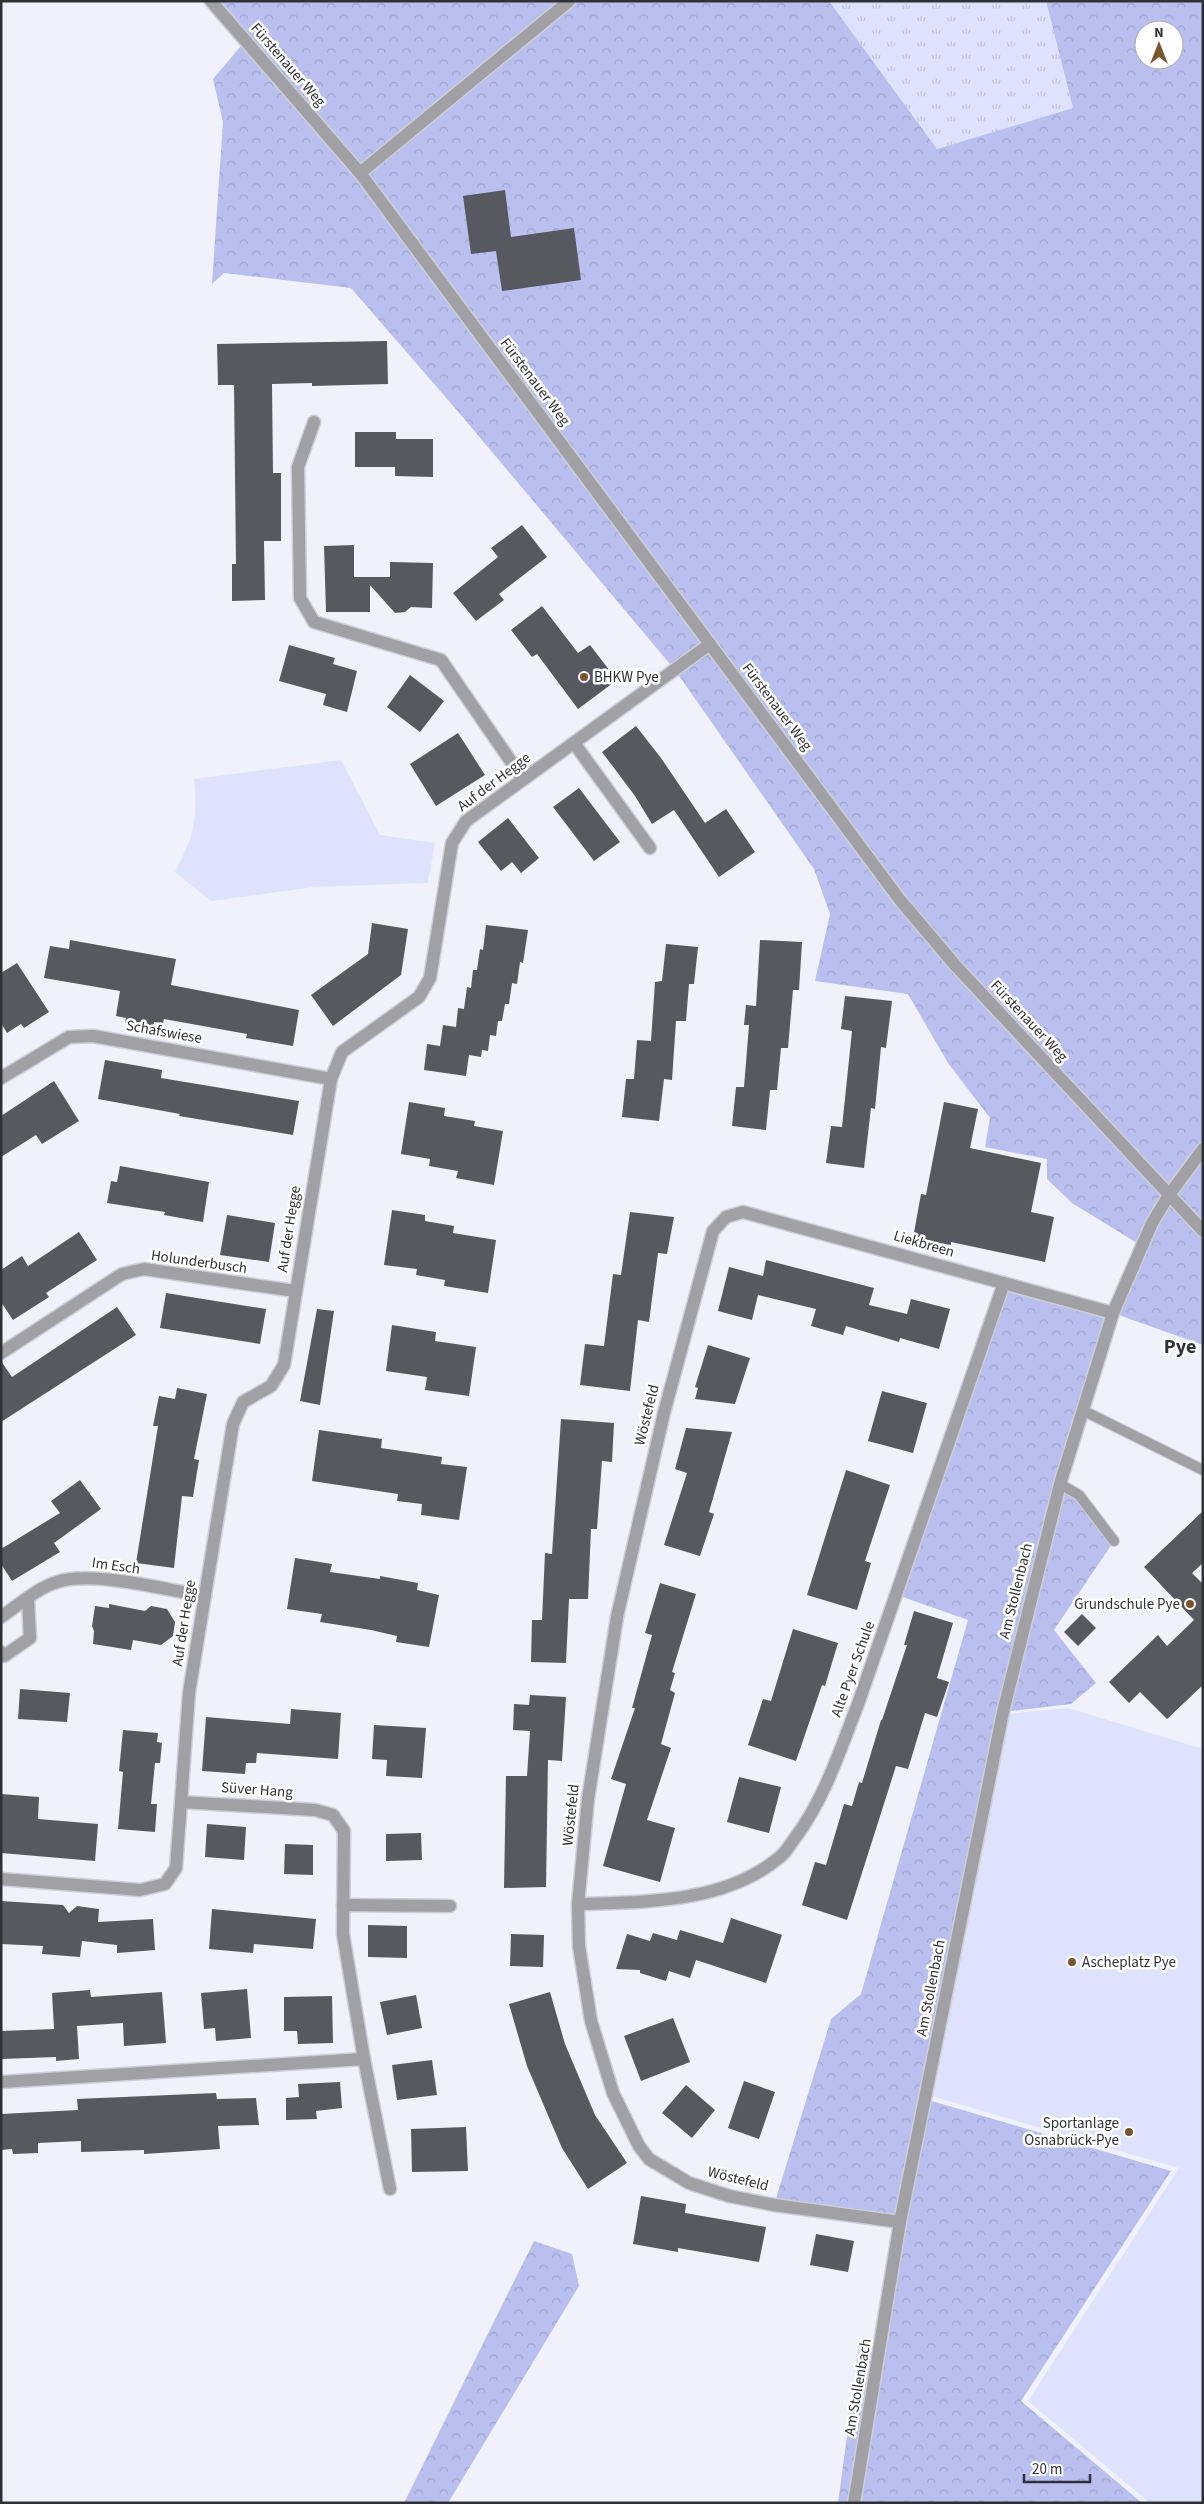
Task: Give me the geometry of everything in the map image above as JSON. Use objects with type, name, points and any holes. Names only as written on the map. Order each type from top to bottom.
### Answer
[{"type":"street","name":"Fürstenauer Weg","points":[[211,1],[360,173],[906,907],[955,965],[1203,1231]]},
{"type":"street","points":[[360,173],[569,1]]},
{"type":"street","points":[[314,422],[298,467],[300,598],[314,622],[441,660],[524,779]]},
{"type":"street","name":"Auf der Hegge","points":[[181,1802],[189,1693],[233,1424],[243,1402],[271,1386],[284,1365],[331,1078],[342,1052],[419,997],[430,978],[452,843],[466,821],[710,644]]},
{"type":"street","points":[[574,743],[650,848]]},
{"type":"street","name":"Schafswiese","points":[[1,1078],[69,1037],[93,1036],[331,1078]]},
{"type":"street","name":"Am Stollenbach","points":[[854,2503],[900,2222],[1003,1712],[1060,1484],[1113,1313],[1152,1223],[1169,1195],[1203,1150]]},
{"type":"street","name":"Liekbreen","points":[[726,1217],[743,1212],[763,1216],[1113,1313]]},
{"type":"street","name":"Wöstefeld","points":[[726,1217],[713,1231],[707,1247],[664,1413],[617,1617],[588,1799],[578,1904],[578,1946],[591,2021],[613,2093],[640,2146],[649,2159],[689,2183],[729,2196],[774,2205],[900,2222]]},
{"type":"street","name":"Holunderbusch","points":[[1,1353],[122,1274],[144,1269],[295,1290]]},
{"type":"street","name":"Alte Pyer Schule","points":[[578,1904],[644,1902],[695,1896],[749,1878],[782,1855],[810,1817],[836,1763],[861,1695],[1004,1283]]},
{"type":"street","name":"Im Esch","points":[[1,1617],[55,1582],[72,1578],[94,1577],[205,1596]]},
{"type":"street","points":[[1,1652],[4,1656],[30,1638],[28,1599]]},
{"type":"street","points":[[1,1879],[140,1890],[165,1884],[176,1868],[181,1802]]},
{"type":"street","name":"Süver Hang","points":[[181,1802],[315,1810],[333,1816],[344,1831],[343,1934],[364,2059],[390,2189]]},
{"type":"street","points":[[343,1905],[450,1906]]},
{"type":"street","points":[[1,2082],[364,2059]]},
{"type":"lane","points":[[1084,1411],[1203,1470]]},
{"type":"lane","points":[[1060,1484],[1079,1495],[1114,1541]]},
{"type":"green space","points":[[211,1],[829,1],[937,149],[1073,108],[1046,1],[1203,1],[1203,1345],[1113,1313],[1060,1483],[1079,1495],[1114,1541],[1054,1630],[1096,1683],[1071,1704],[1003,1712],[925,2099],[1171,2171],[1021,2401],[1142,2503],[838,2503],[859,2347],[881,2348],[900,2223],[774,2205],[831,2019],[861,1994],[968,1620],[897,1595],[1004,1283],[1112,1313],[1142,1246],[1072,1203],[1047,1179],[1047,1159],[985,1147],[990,1118],[948,1063],[908,994],[815,981],[830,914],[814,869],[675,670],[461,415],[351,288],[224,273],[212,284],[223,122],[213,79],[246,40]]},
{"type":"green space","points":[[829,1],[1046,1],[1073,108],[937,149]]},
{"type":"green space","points":[[341,760],[380,835],[435,843],[428,882],[314,887],[211,901],[175,872],[187,848],[193,827],[195,817],[194,779]]},
{"type":"green space","name":"Sportanlage Osnabrück-Pye","points":[[1068,1708],[1203,1749],[1203,2503],[1150,2503],[1028,2401],[1179,2168],[931,2096],[1007,1714]]},
{"type":"green space","points":[[534,2241],[572,2254],[579,2286],[448,2503],[404,2503]]},
{"type":"building","points":[[505,190],[511,237],[574,228],[581,280],[502,291],[496,251],[471,254],[463,196]]},
{"type":"building","points":[[387,341],[388,384],[312,386],[312,383],[272,384],[273,473],[281,473],[281,541],[264,541],[265,600],[232,601],[232,564],[236,564],[234,385],[218,385],[217,344]]},
{"type":"building","points":[[355,432],[396,432],[396,439],[433,439],[433,477],[395,476],[395,467],[355,467]]},
{"type":"building","points":[[522,525],[547,557],[499,594],[504,600],[476,621],[453,593],[498,557],[491,548]]},
{"type":"building","points":[[354,545],[354,577],[390,577],[390,562],[433,563],[432,608],[411,607],[405,612],[395,613],[370,585],[370,612],[326,612],[324,546]]},
{"type":"building","points":[[542,606],[578,653],[590,645],[617,680],[578,709],[537,654],[532,657],[511,630]]},
{"type":"building","points":[[289,645],[335,658],[333,664],[357,671],[347,712],[323,705],[326,694],[279,681]]},
{"type":"building","points":[[410,675],[444,701],[420,732],[387,707]]},
{"type":"building","points":[[636,726],[661,758],[705,823],[726,809],[755,852],[719,877],[674,810],[652,824],[635,796],[602,752]]},
{"type":"building","points":[[458,733],[485,775],[436,806],[410,764]]},
{"type":"building","points":[[579,788],[620,842],[594,861],[553,807]]},
{"type":"building","points":[[508,818],[539,858],[521,873],[512,862],[501,871],[478,842]]},
{"type":"building","points":[[372,923],[408,929],[401,975],[333,1026],[311,995],[368,954]]},
{"type":"building","points":[[486,925],[528,930],[523,963],[520,962],[517,984],[512,983],[509,1004],[505,1004],[502,1021],[498,1021],[496,1036],[490,1035],[488,1051],[482,1050],[481,1057],[469,1055],[466,1076],[424,1070],[427,1044],[440,1046],[443,1025],[456,1027],[458,1008],[464,1009],[467,987],[471,988],[473,970],[477,970],[480,949],[483,950]]},
{"type":"building","points":[[70,940],[176,959],[171,985],[299,1010],[293,1046],[246,1038],[247,1034],[164,1019],[163,1023],[154,1022],[153,1028],[125,1023],[126,1018],[116,1016],[120,991],[44,978],[50,946],[69,949]]},
{"type":"building","points":[[760,940],[802,942],[799,990],[793,990],[788,1048],[781,1048],[777,1090],[770,1090],[766,1130],[732,1126],[736,1087],[744,1087],[749,1025],[744,1025],[746,1005],[756,1006]]},
{"type":"building","points":[[666,944],[698,947],[694,984],[689,984],[686,1021],[676,1021],[672,1080],[664,1079],[659,1121],[622,1117],[626,1079],[634,1079],[637,1040],[651,1041],[655,982],[662,981]]},
{"type":"building","points":[[17,963],[49,1012],[24,1028],[21,1024],[7,1033],[1,1023],[1,973]]},
{"type":"building","points":[[845,996],[892,1001],[886,1048],[881,1047],[875,1109],[871,1108],[864,1168],[826,1163],[831,1126],[842,1127],[852,1031],[841,1029]]},
{"type":"building","points":[[105,1060],[162,1070],[161,1078],[299,1101],[293,1135],[179,1116],[180,1114],[98,1099]]},
{"type":"building","points":[[54,1081],[79,1121],[42,1144],[36,1135],[1,1157],[1,1116]]},
{"type":"building","points":[[409,1102],[445,1108],[444,1116],[475,1121],[474,1126],[503,1131],[494,1185],[456,1178],[458,1171],[429,1166],[430,1159],[401,1154]]},
{"type":"building","points":[[944,1102],[978,1109],[970,1148],[1041,1163],[1031,1212],[1054,1217],[1045,1262],[951,1242],[951,1245],[913,1238],[921,1194],[926,1195]]},
{"type":"building","points":[[120,1166],[209,1182],[203,1222],[164,1215],[165,1212],[107,1203],[111,1181],[117,1182]]},
{"type":"building","points":[[392,1210],[425,1215],[425,1221],[454,1226],[453,1233],[496,1240],[488,1293],[444,1286],[445,1280],[416,1275],[417,1269],[384,1265]]},
{"type":"building","points":[[630,1212],[674,1217],[667,1254],[658,1253],[649,1322],[638,1320],[630,1391],[580,1385],[585,1344],[604,1346],[613,1274],[621,1275]]},
{"type":"building","points":[[227,1215],[275,1223],[269,1262],[220,1255]]},
{"type":"building","points":[[79,1232],[97,1260],[46,1293],[49,1297],[13,1320],[1,1302],[1,1270],[22,1256],[28,1266]]},
{"type":"building","points":[[766,1260],[874,1288],[869,1305],[907,1314],[911,1299],[950,1309],[939,1349],[900,1338],[899,1342],[846,1326],[843,1335],[811,1326],[816,1309],[758,1295],[752,1320],[718,1311],[729,1267],[763,1276]]},
{"type":"building","points":[[166,1293],[266,1309],[260,1344],[160,1328]]},
{"type":"building","points":[[117,1307],[136,1335],[1,1422],[1,1361],[12,1377]]},
{"type":"building","points":[[317,1309],[334,1311],[320,1405],[300,1401]]},
{"type":"building","points":[[392,1325],[436,1332],[435,1341],[476,1347],[469,1396],[425,1390],[427,1377],[386,1371]]},
{"type":"building","points":[[708,1345],[750,1358],[735,1404],[695,1399],[698,1388],[695,1387]]},
{"type":"building","points":[[177,1388],[207,1394],[194,1459],[199,1460],[193,1497],[182,1496],[174,1568],[136,1563],[158,1426],[153,1426],[159,1396],[175,1399]]},
{"type":"building","points":[[882,1391],[927,1403],[913,1453],[868,1441]]},
{"type":"building","points":[[561,1419],[614,1423],[612,1462],[602,1461],[597,1529],[591,1529],[588,1599],[569,1599],[566,1663],[531,1662],[532,1620],[542,1620],[545,1553],[552,1554]]},
{"type":"building","points":[[686,1428],[732,1432],[709,1512],[714,1514],[700,1556],[664,1545],[687,1473],[675,1469]]},
{"type":"building","points":[[319,1430],[382,1439],[381,1448],[442,1457],[441,1464],[467,1467],[459,1520],[421,1515],[422,1504],[397,1501],[398,1494],[312,1481]]},
{"type":"building","points":[[846,1470],[890,1485],[865,1561],[871,1563],[857,1610],[807,1595]]},
{"type":"building","points":[[80,1480],[101,1509],[54,1543],[60,1552],[12,1581],[1,1564],[1,1549],[60,1513],[51,1501]]},
{"type":"building","name":"Grundschule Pye","points":[[1203,1511],[1203,1563],[1192,1573],[1203,1584],[1203,1685],[1167,1719],[1140,1692],[1129,1703],[1109,1682],[1158,1635],[1167,1646],[1194,1620],[1144,1567]]},
{"type":"building","points":[[295,1558],[332,1564],[330,1572],[380,1579],[380,1576],[418,1583],[417,1590],[439,1595],[429,1647],[396,1642],[397,1636],[371,1630],[320,1622],[322,1614],[287,1609]]},
{"type":"building","points":[[660,1583],[696,1594],[672,1672],[675,1673],[670,1690],[675,1693],[661,1744],[671,1748],[647,1820],[675,1828],[660,1882],[603,1866],[626,1784],[611,1779],[635,1708],[632,1708],[652,1635],[645,1633]]},
{"type":"building","points":[[109,1604],[145,1611],[151,1606],[167,1609],[175,1622],[173,1636],[161,1645],[133,1640],[131,1650],[93,1644],[94,1631],[92,1626],[95,1606],[109,1608]]},
{"type":"building","points":[[914,1611],[953,1623],[937,1678],[949,1682],[937,1717],[925,1713],[908,1769],[896,1766],[847,1920],[802,1905],[815,1862],[826,1865],[844,1804],[852,1806],[859,1782],[862,1783],[907,1645],[904,1645]]},
{"type":"building","points":[[1082,1614],[1096,1628],[1078,1646],[1064,1632]]},
{"type":"building","points":[[793,1629],[838,1643],[825,1686],[822,1685],[796,1761],[748,1745],[763,1699],[771,1701]]},
{"type":"building","points":[[20,1689],[70,1693],[67,1722],[18,1719]]},
{"type":"building","points":[[530,1695],[566,1697],[562,1761],[548,1760],[546,1887],[504,1888],[506,1776],[527,1776],[530,1731],[513,1730],[514,1704],[529,1705]]},
{"type":"building","points":[[291,1709],[341,1713],[338,1759],[257,1753],[256,1763],[246,1763],[245,1774],[202,1771],[206,1717],[290,1724]]},
{"type":"building","points":[[374,1725],[426,1728],[422,1778],[386,1776],[387,1760],[372,1759]]},
{"type":"building","points":[[123,1730],[158,1733],[157,1742],[162,1743],[160,1763],[155,1763],[151,1804],[157,1804],[155,1832],[118,1829],[123,1772],[119,1771]]},
{"type":"building","points":[[739,1777],[781,1787],[769,1833],[727,1822]]},
{"type":"building","points":[[1,1794],[39,1797],[38,1819],[98,1824],[95,1861],[1,1853]]},
{"type":"building","points":[[207,1824],[246,1827],[244,1860],[205,1857]]},
{"type":"building","points":[[421,1833],[422,1860],[386,1861],[386,1834]]},
{"type":"building","points":[[285,1844],[313,1845],[313,1875],[284,1874]]},
{"type":"building","points":[[1,1901],[63,1905],[69,1913],[77,1906],[99,1909],[98,1922],[153,1919],[155,1950],[117,1953],[117,1945],[82,1941],[80,1957],[42,1954],[43,1946],[1,1944]]},
{"type":"building","points":[[212,1909],[316,1919],[313,1949],[254,1944],[253,1953],[209,1949]]},
{"type":"building","points":[[731,1918],[782,1935],[766,1983],[696,1960],[690,1978],[669,1971],[666,1981],[640,1973],[640,1970],[616,1969],[627,1934],[650,1941],[653,1933],[677,1940],[680,1930],[723,1943]]},
{"type":"building","points":[[368,1925],[407,1926],[407,1958],[368,1957]]},
{"type":"building","points":[[511,1934],[544,1935],[543,1967],[510,1966]]},
{"type":"building","points":[[247,1989],[251,2038],[216,2041],[215,2028],[204,2029],[201,1993]]},
{"type":"building","points":[[90,1990],[91,1997],[162,1992],[166,2043],[124,2046],[123,2023],[77,2026],[79,2059],[56,2061],[56,2057],[2,2059],[1,2031],[54,2029],[52,1993]]},
{"type":"building","points":[[550,1992],[565,2044],[595,2115],[627,2163],[588,2189],[562,2148],[527,2066],[509,2004]]},
{"type":"building","points":[[416,1995],[422,2028],[387,2035],[380,2002]]},
{"type":"building","points":[[332,1996],[333,2043],[298,2044],[297,2031],[284,2031],[284,1997]]},
{"type":"building","points":[[673,2018],[690,2062],[641,2081],[624,2036]]},
{"type":"building","points":[[432,2060],[437,2095],[397,2100],[392,2065]]},
{"type":"building","points":[[744,2081],[775,2092],[759,2139],[728,2128]]},
{"type":"building","points":[[340,2082],[342,2108],[316,2111],[317,2119],[286,2120],[286,2098],[299,2097],[298,2084]]},
{"type":"building","points":[[686,2085],[715,2110],[692,2138],[662,2113]]},
{"type":"building","points":[[216,2093],[217,2099],[256,2098],[259,2125],[218,2126],[220,2149],[144,2154],[144,2150],[81,2152],[81,2141],[38,2143],[38,2153],[13,2154],[12,2149],[1,2150],[1,2114],[78,2110],[77,2099]]},
{"type":"building","points":[[466,2127],[468,2171],[412,2172],[411,2129]]},
{"type":"building","points":[[641,2196],[686,2204],[685,2213],[766,2227],[759,2262],[678,2248],[678,2252],[633,2244]]},
{"type":"building","points":[[816,2234],[854,2241],[848,2272],[810,2265]]},
{"type":"place","name":"BHKW Pye","points":[[584,677]]},
{"type":"place","name":"Grundschule Pye","points":[[1190,1604]]},
{"type":"place","name":"Ascheplatz Pye","points":[[1072,1962]]},
{"type":"place","name":"Sportanlage Osnabrück-Pye","points":[[1129,2132]]},
{"type":"district","name":"Pye","points":[[1180,1347]]}]
